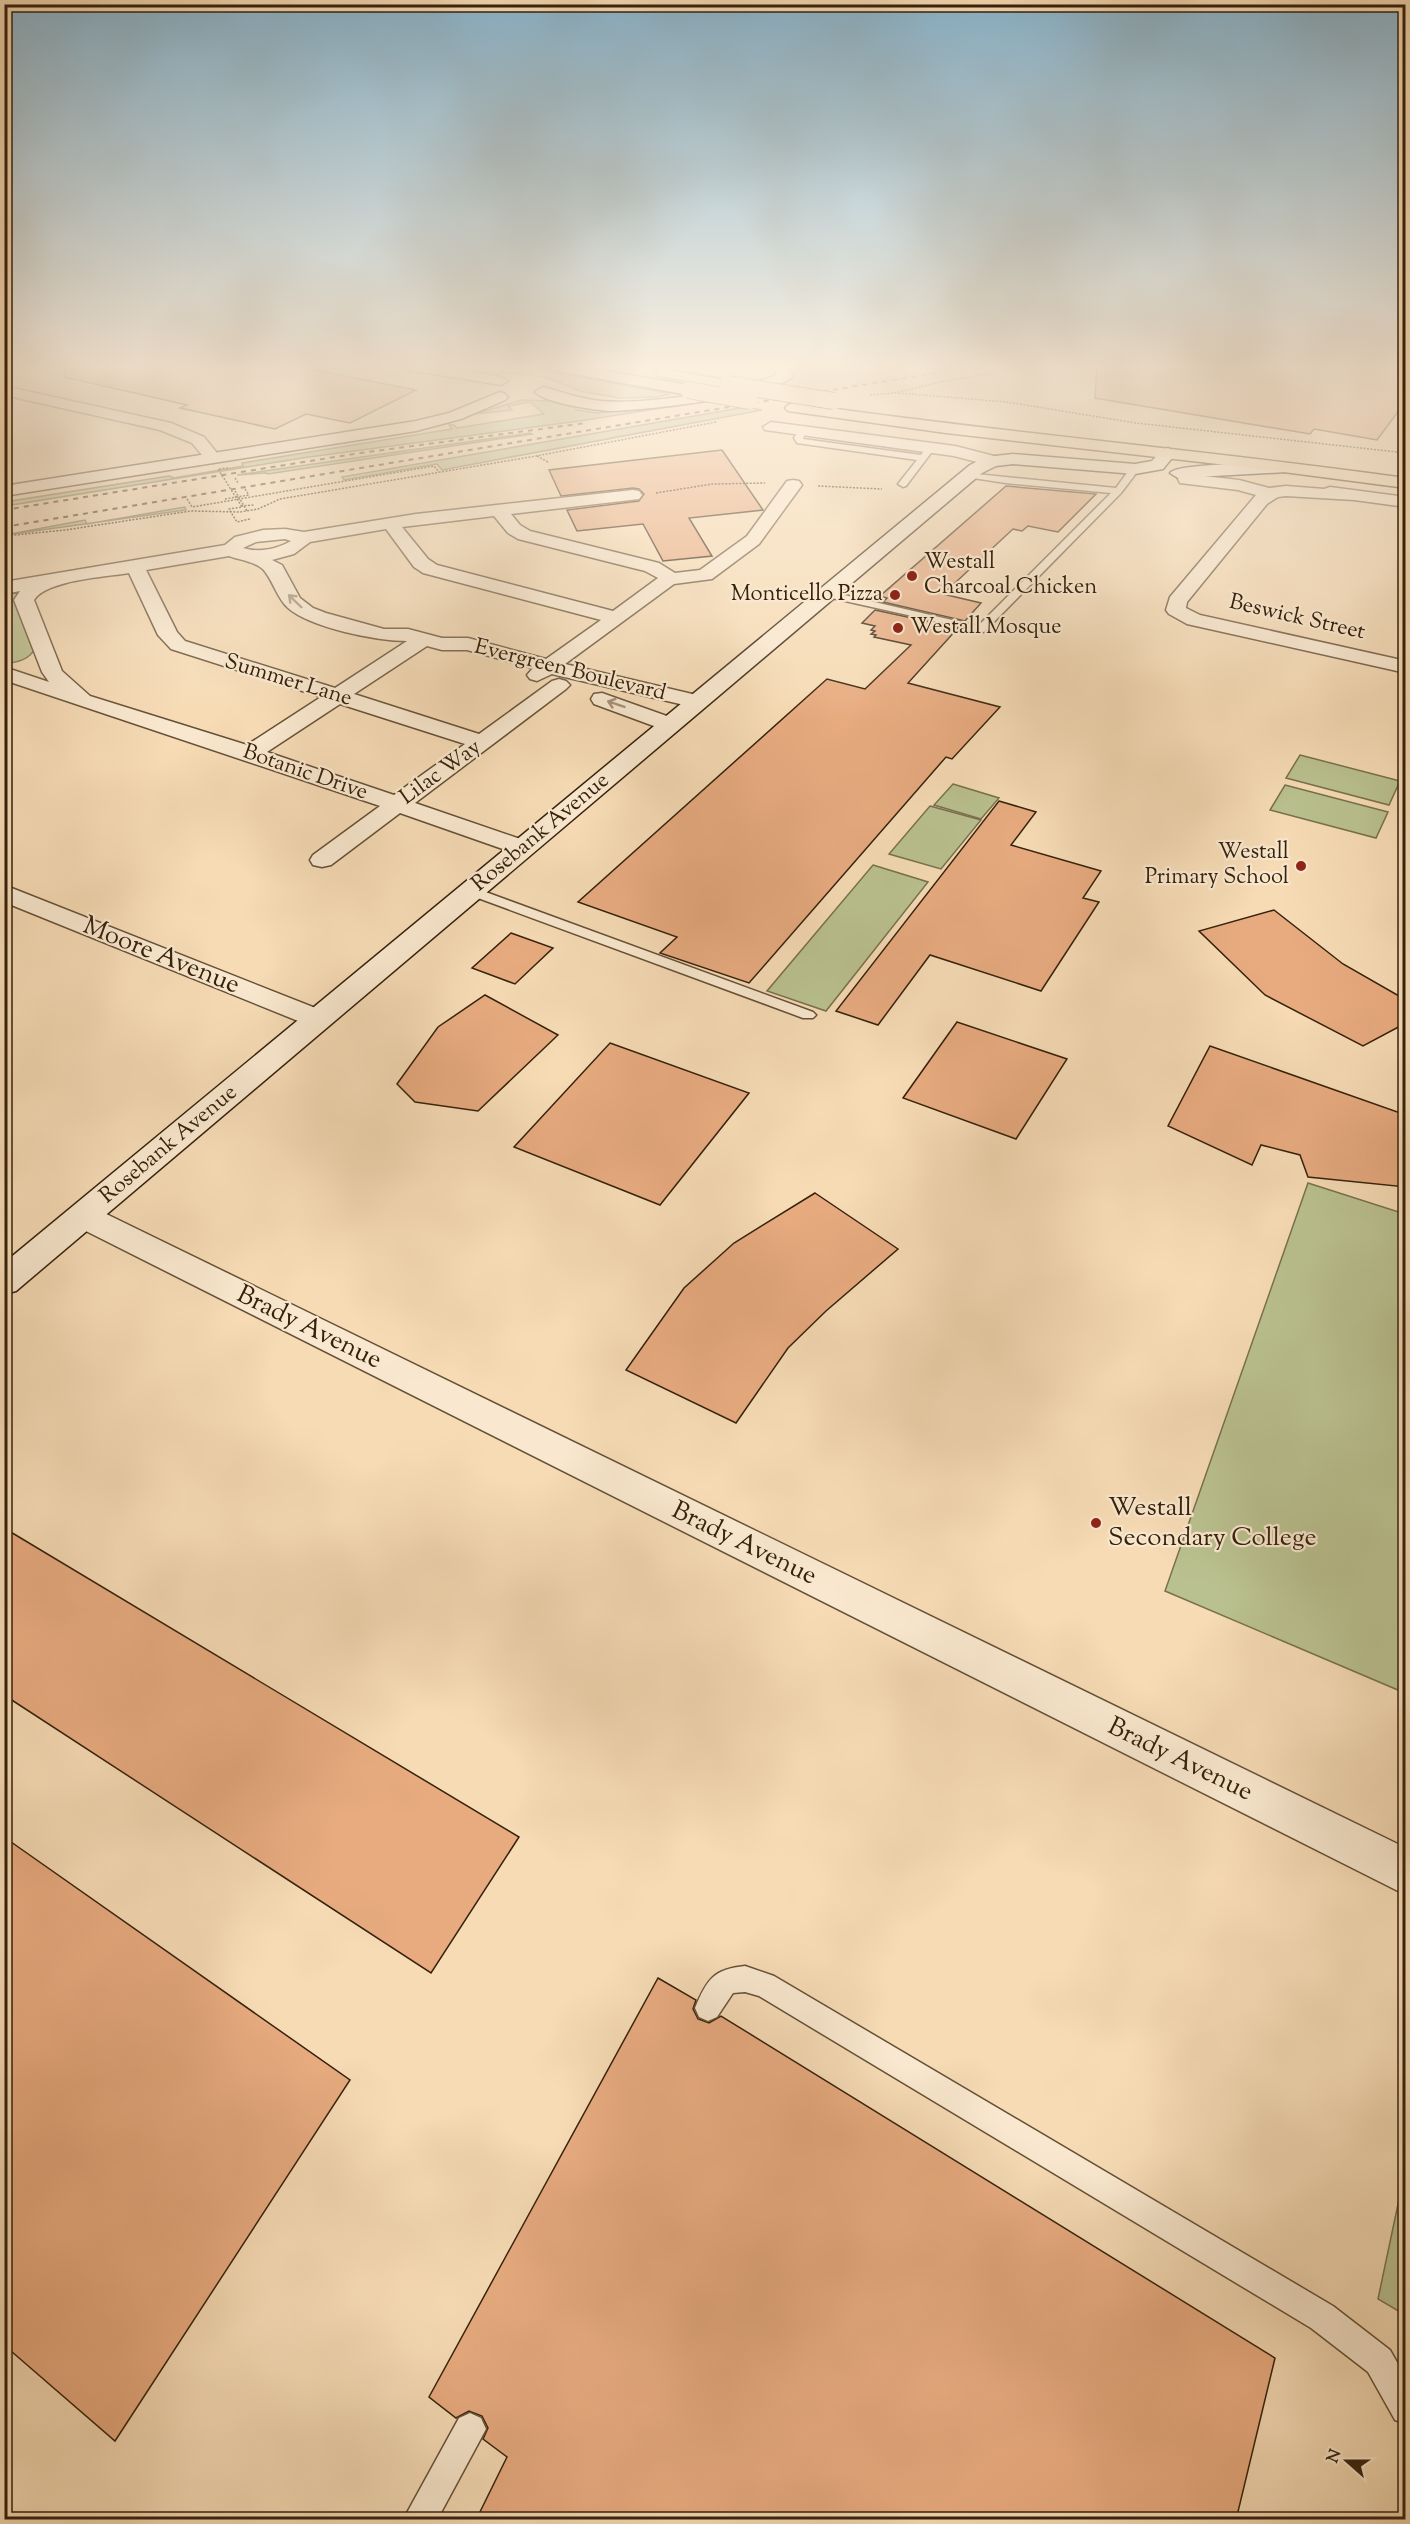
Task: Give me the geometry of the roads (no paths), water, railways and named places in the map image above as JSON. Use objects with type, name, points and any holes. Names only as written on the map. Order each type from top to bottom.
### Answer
[{"type":"street","points":[[4,491],[50,484]]},
{"type":"street","name":"Rosebank Avenue","points":[[4,1282],[959,484]]},
{"type":"street","points":[[1231,484],[1268,496],[1291,491],[1406,502]]},
{"type":"street","points":[[1310,484],[1320,489],[1351,496]]},
{"type":"street","points":[[498,509],[508,523],[524,535],[652,567],[664,572],[668,579],[705,574],[753,540],[793,485]]},
{"type":"street","points":[[4,588],[47,583],[231,550],[250,555],[390,523],[633,495]]},
{"type":"street","name":"Beswick Street","points":[[1268,496],[1261,500],[1177,601],[1175,607],[1179,614],[1194,620],[1406,667]]},
{"type":"street","points":[[390,523],[421,563],[430,569],[617,618]]},
{"type":"street","points":[[231,550],[243,541],[264,536],[285,534],[297,543]]},
{"type":"street","points":[[295,570],[291,561],[297,543]]},
{"type":"street","name":"Evergreen Boulevard","points":[[250,555],[275,569],[277,577],[293,602],[306,612],[382,635],[425,640]]},
{"type":"street","name":"Summer Lane","points":[[136,568],[168,635],[178,645],[483,742]]},
{"type":"street","name":"Lilac Way","points":[[322,860],[483,742],[547,676],[668,579]]},
{"type":"street","name":"Botanic Drive","points":[[47,583],[24,597],[46,662],[59,681],[87,700]]},
{"type":"street","name":"Evergreen Boulevard","points":[[318,599],[322,604],[398,625],[453,655],[547,676],[697,702]]},
{"type":"street","points":[[249,754],[425,640]]},
{"type":"street","points":[[4,668],[27,661],[43,652]]},
{"type":"street","name":"Botanic Drive","points":[[4,673],[57,693],[87,700],[523,848]]},
{"type":"street","name":"Evergreen Boulevard","points":[[547,676],[670,725]]},
{"type":"street","name":"Moore Avenue","points":[[4,893],[318,1019]]},
{"type":"street","name":"Brady Avenue","points":[[83,1216],[1406,1872]]},
{"type":"lane","points":[[1056,484],[1118,491]]},
{"type":"lane","points":[[827,594],[980,630],[1123,484]]},
{"type":"lane","points":[[472,891],[808,1015]]},
{"type":"lane","points":[[708,2008],[726,1981],[745,1979],[765,1985],[1322,2317],[1379,2361],[1406,2409]]},
{"type":"lane","points":[[419,2520],[470,2428]]},
{"type":"railway","points":[[4,510],[168,484]]},
{"type":"railway","points":[[4,527],[265,484]]},
{"type":"place","name":"Westall Charcoal Chicken","points":[[912,576]]},
{"type":"place","name":"Monticello Pizza","points":[[895,595]]},
{"type":"place","name":"Westall Mosque","points":[[898,628]]},
{"type":"place","name":"Westall Primary School","points":[[1301,866]]},
{"type":"place","name":"Westall Secondary College","points":[[1096,1523]]}]
